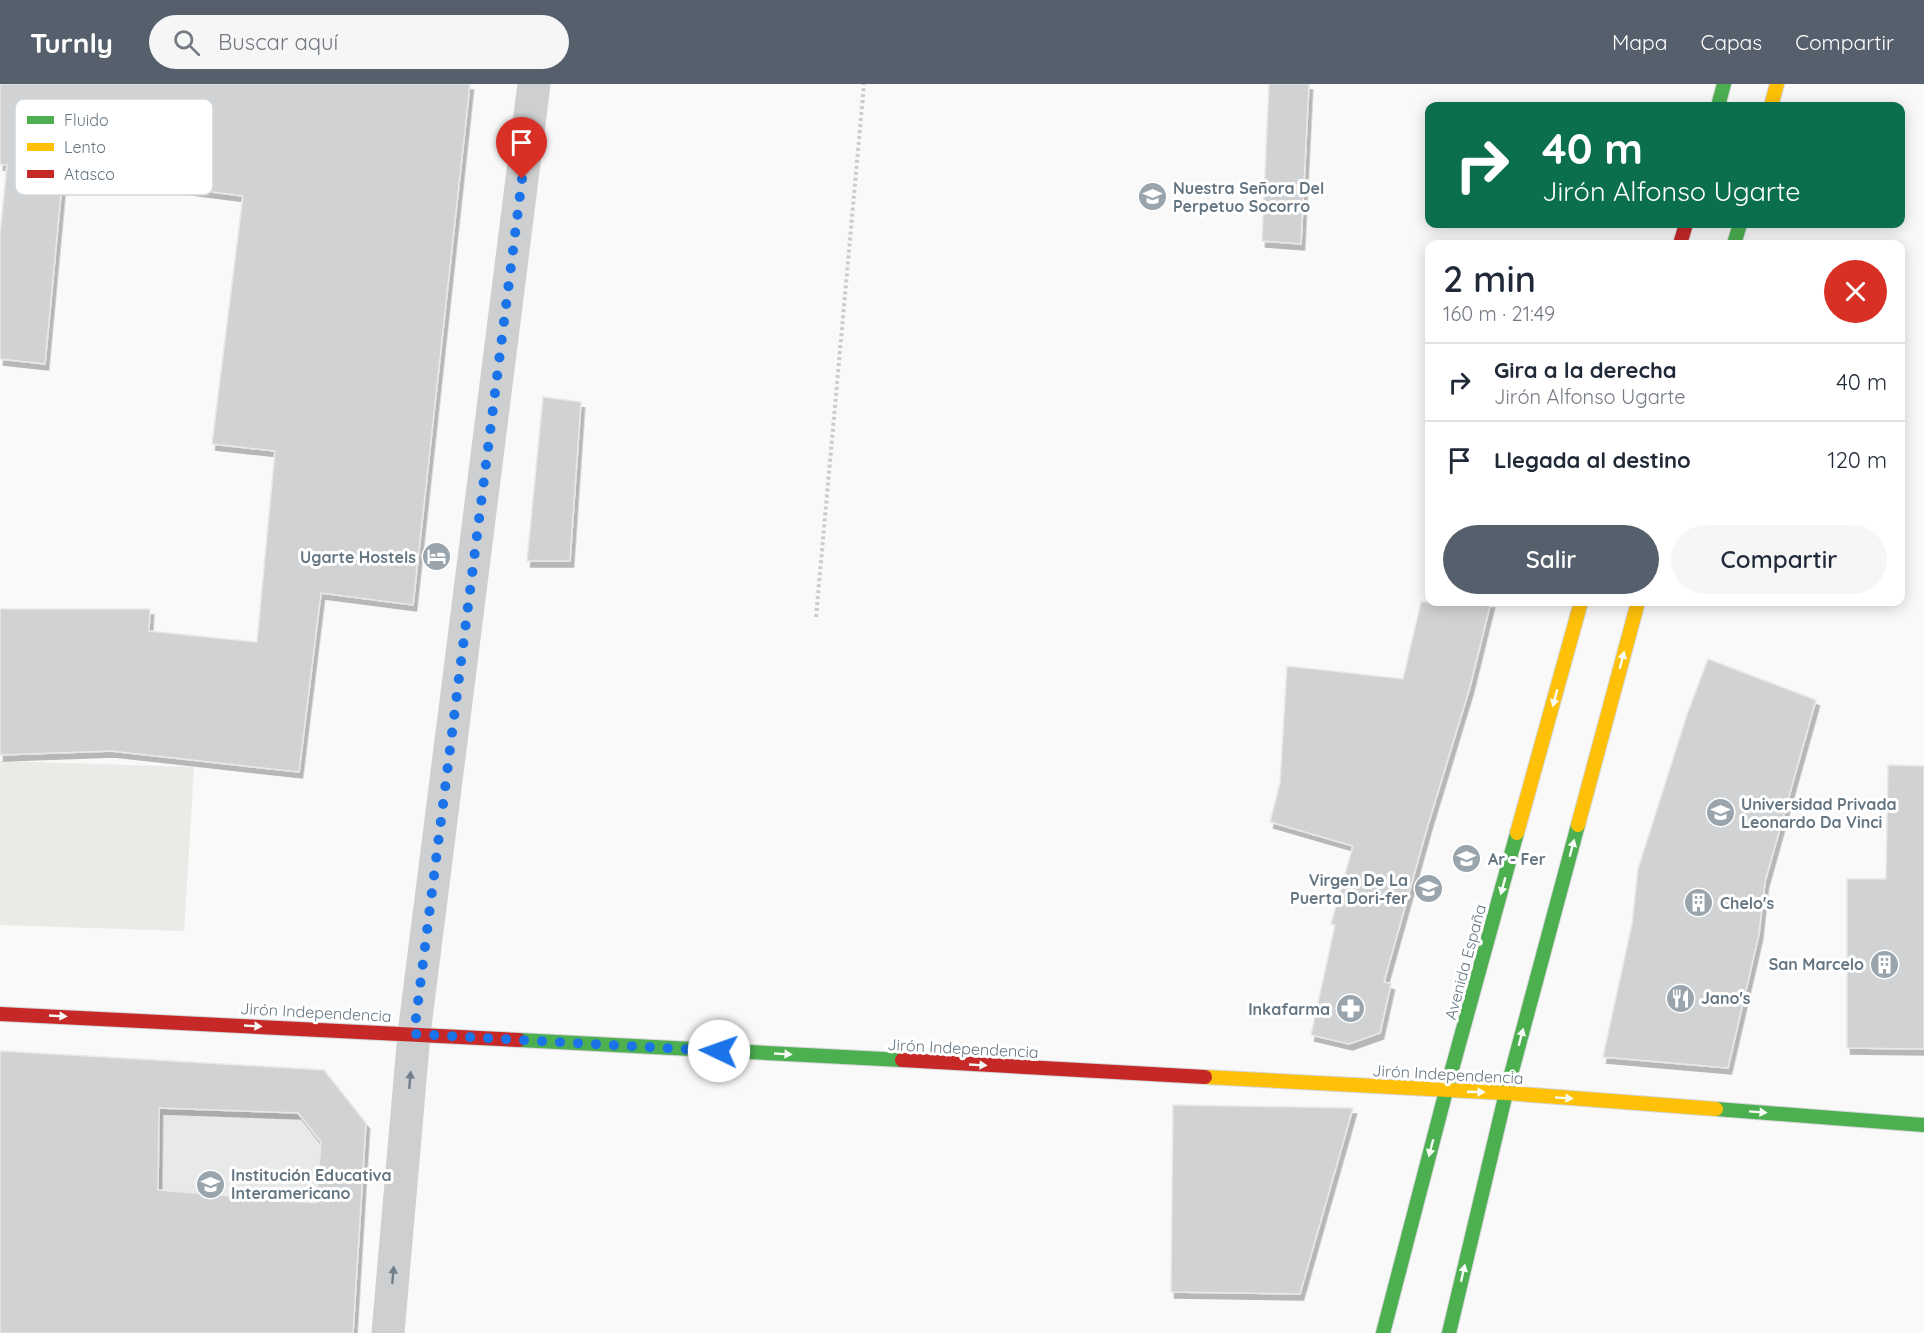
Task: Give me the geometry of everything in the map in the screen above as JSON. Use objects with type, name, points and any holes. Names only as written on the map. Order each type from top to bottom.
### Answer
[{"type":"street","points":[[388,1333],[414,1034],[534,84]]},
{"type":"street","points":[[1719,102],[1724,84]]},
{"type":"street","points":[[1773,102],[1781,85]]},
{"type":"street","name":"Avenida España","points":[[1383,1333],[1446,1091],[1580,606]]},
{"type":"street","points":[[1450,1332],[1506,1093],[1637,606]]},
{"type":"street","name":"Jirón Independencia","points":[[0,1014],[1506,1093],[1924,1125]]},
{"type":"path","points":[[816,617],[864,84]]},
{"type":"shaded area","points":[[0,761],[194,767],[184,931],[0,925]]},
{"type":"shaded area","name":"Institución Educativa Interamericano","points":[[64,1054],[324,1070],[366,1123],[353,1333],[53,1333]]},
{"type":"building","points":[[0,84],[470,84],[413,605],[321,593],[299,772],[111,751],[0,755],[0,609],[150,609],[149,631],[257,642],[275,451],[212,444],[243,196],[213,192],[213,99],[15,99],[15,195],[61,195],[45,364],[0,359],[0,234],[7,165],[0,164]]},
{"type":"building","points":[[1269,84],[1309,84],[1301,244],[1262,241]]},
{"type":"building","points":[[543,397],[581,402],[570,561],[527,561]]},
{"type":"building","points":[[1421,602],[1425,602],[1425,606],[1490,606],[1470,687],[1384,982],[1391,984],[1380,1033],[1349,1044],[1311,1035],[1335,925],[1331,924],[1353,846],[1270,822],[1280,783],[1287,666],[1403,679]]},
{"type":"building","points":[[1708,659],[1816,700],[1765,882],[1759,934],[1728,1068],[1603,1057],[1632,924],[1638,869],[1687,715]]},
{"type":"building","name":"San Marcelo","points":[[1888,765],[1924,766],[1924,1049],[1847,1048],[1847,879],[1886,879]]},
{"type":"building","name":"Institución Educativa Interamericano","points":[[0,1051],[324,1070],[366,1123],[353,1333],[0,1333]],"holes":[[[159,1108],[298,1113],[321,1142],[316,1203],[158,1190]]]},
{"type":"building","points":[[1173,1105],[1353,1108],[1300,1294],[1171,1292]]},
{"type":"traffic: fast","points":[[1719,102],[1724,84]]},
{"type":"traffic: fast","points":[[1735,240],[1739,228]]},
{"type":"traffic: fast","points":[[1449,1333],[1506,1093],[1578,825]]},
{"type":"traffic: fast","points":[[1383,1333],[1517,833]]},
{"type":"traffic: fast","points":[[519,1040],[902,1060]]},
{"type":"traffic: fast","points":[[1716,1109],[1924,1125]]},
{"type":"traffic: slow","points":[[1772,102],[1777,84]]},
{"type":"traffic: slow","points":[[1517,833],[1580,606]]},
{"type":"traffic: slow","points":[[1578,825],[1637,606]]},
{"type":"traffic: slow","points":[[1205,1077],[1506,1093],[1716,1109]]},
{"type":"traffic: jam","points":[[1681,240],[1685,228]]},
{"type":"traffic: jam","points":[[0,1014],[519,1040]]},
{"type":"traffic: jam","points":[[902,1060],[1205,1077]]},
{"type":"place","name":"Nuestra Señora Del Perpetuo Socorro","points":[[1152,197]]},
{"type":"place","name":"Ugarte Hostels","points":[[437,557]]},
{"type":"place","name":"Universidad Privada Leonardo Da Vinci","points":[[1720,813]]},
{"type":"place","name":"Ar - Fer","points":[[1467,859]]},
{"type":"place","name":"Virgen De La Puerta Dori-fer","points":[[1429,889]]},
{"type":"place","name":"Chelo's","points":[[1699,903]]},
{"type":"place","name":"San Marcelo","points":[[1885,964]]},
{"type":"place","name":"Jano's","points":[[1680,998]]},
{"type":"place","name":"Inkafarma","points":[[1351,1009]]},
{"type":"place","name":"Institución Educativa Interamericano","points":[[210,1184]]},
{"type":"route","points":[[522,179],[414,1034],[719,1051]]}]
